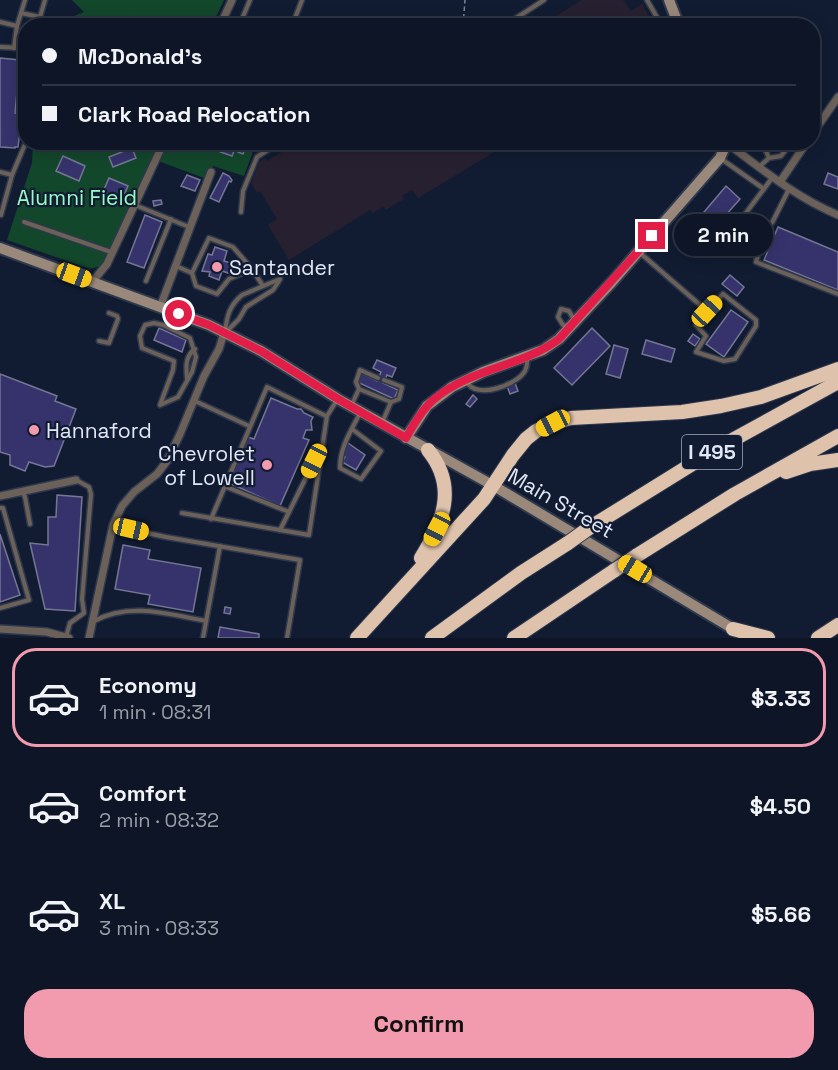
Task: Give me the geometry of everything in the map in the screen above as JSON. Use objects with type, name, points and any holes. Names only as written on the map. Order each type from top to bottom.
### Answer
[{"type":"highway","points":[[357,638],[494,486],[526,439],[553,423],[571,418],[682,412],[721,406],[761,397],[838,369]]},
{"type":"highway","name":"I 495","points":[[432,638],[521,573],[589,528],[718,448],[838,382]]},
{"type":"highway","name":"I 495","points":[[514,638],[636,556],[735,494],[838,436]]},
{"type":"highway","points":[[402,587],[429,544],[441,521],[444,509],[445,493],[441,474],[428,450]]},
{"type":"highway","points":[[735,494],[802,466],[838,460]]},
{"type":"highway","points":[[818,638],[838,625]]},
{"type":"highway","points":[[738,633],[768,638]]},
{"type":"highway","points":[[835,638],[838,634]]},
{"type":"main road","points":[[669,0],[676,18]]},
{"type":"main road","points":[[406,438],[434,399],[466,380],[552,345],[572,327],[720,158],[724,150]]},
{"type":"main road","name":"Main Street","points":[[0,248],[225,333],[494,486],[749,638]]},
{"type":"street","points":[[224,18],[232,0]]},
{"type":"street","points":[[820,123],[838,97]]},
{"type":"street","points":[[93,282],[107,264],[160,150]]},
{"type":"street","points":[[737,150],[789,189],[816,206],[838,215]]},
{"type":"street","points":[[780,182],[802,150]]},
{"type":"street","points":[[160,307],[211,172]]},
{"type":"street","points":[[88,637],[94,621],[113,525],[122,506],[134,492],[157,474],[167,461],[225,333]]},
{"type":"street","points":[[0,496],[76,480]]},
{"type":"street","points":[[0,629],[47,632],[67,638]]},
{"type":"lane","points":[[19,18],[25,0]]},
{"type":"lane","points":[[21,13],[40,17],[45,0]]},
{"type":"lane","points":[[242,18],[250,0]]},
{"type":"lane","points":[[295,18],[302,0]]},
{"type":"lane","points":[[516,18],[544,0]]},
{"type":"lane","points":[[647,0],[657,18]]},
{"type":"lane","points":[[0,22],[17,26]]},
{"type":"lane","points":[[14,48],[18,23]]},
{"type":"lane","points":[[0,47],[18,48]]},
{"type":"lane","points":[[1,216],[12,175],[24,150]]},
{"type":"lane","points":[[241,212],[243,191],[256,157],[267,150]]},
{"type":"lane","points":[[766,150],[769,158]]},
{"type":"lane","points":[[759,167],[769,158],[781,156],[786,150]]},
{"type":"lane","points":[[720,158],[764,189]]},
{"type":"lane","points":[[0,172],[12,175]]},
{"type":"lane","points":[[728,237],[773,178]]},
{"type":"lane","points":[[789,189],[763,236],[756,262],[838,294]]},
{"type":"lane","points":[[135,204],[190,228]]},
{"type":"lane","points":[[146,281],[171,219]]},
{"type":"lane","points":[[24,222],[112,252]]},
{"type":"lane","points":[[252,269],[229,279],[217,294],[196,286],[192,273],[209,238],[233,247],[252,269],[263,286]]},
{"type":"lane","points":[[638,252],[707,311]]},
{"type":"lane","points":[[175,266],[192,273]]},
{"type":"lane","points":[[280,279],[273,290],[246,307],[225,333],[228,311],[233,303],[242,295],[280,279]]},
{"type":"lane","points":[[723,294],[756,320],[756,326],[735,359],[724,361],[696,352],[706,336],[696,325],[707,311],[723,294]]},
{"type":"lane","points":[[561,309],[568,311],[573,318],[572,327],[563,325],[558,317],[561,309]]},
{"type":"lane","points":[[99,341],[109,343],[118,319],[117,316],[109,313]]},
{"type":"lane","points":[[154,323],[163,325],[190,338],[195,349],[196,357],[192,372],[178,397],[160,405],[174,362],[142,348],[140,336],[145,326],[154,323]]},
{"type":"lane","points":[[187,379],[186,362],[195,349]]},
{"type":"lane","points":[[466,380],[475,390],[491,390],[524,373],[527,367],[527,356]]},
{"type":"lane","points":[[352,429],[381,451],[361,479],[340,468],[340,455],[352,429],[359,389],[356,382],[360,370],[378,378]]},
{"type":"lane","points":[[359,389],[391,402],[399,399],[402,387],[384,380]]},
{"type":"lane","points":[[211,519],[267,387],[327,416]]},
{"type":"lane","points":[[182,513],[309,535],[327,416],[338,399]]},
{"type":"lane","points":[[194,401],[249,426]]},
{"type":"lane","points":[[381,423],[391,402]]},
{"type":"lane","points":[[280,530],[322,444]]},
{"type":"lane","points":[[67,638],[70,623],[84,613],[82,600],[91,494],[88,487],[76,480]]},
{"type":"lane","points":[[224,486],[289,512]]},
{"type":"lane","points":[[22,491],[30,524]]},
{"type":"lane","points":[[0,508],[3,508],[29,600],[0,608]]},
{"type":"lane","points":[[113,525],[300,560],[287,638]]},
{"type":"lane","points":[[203,638],[220,546]]},
{"type":"lane","points":[[94,621],[107,614],[143,609],[206,621]]},
{"type":"path","points":[[464,18],[465,0]]},
{"type":"shaded area","points":[[582,0],[623,0],[631,11],[642,4],[650,18],[553,18]]},
{"type":"shaded area","points":[[285,150],[497,150],[418,198],[412,190],[402,196],[404,199],[386,210],[384,206],[373,213],[370,210],[289,260],[268,225],[277,219],[260,191],[257,193],[251,183],[259,162],[265,158],[267,161]]},
{"type":"green space","points":[[72,0],[224,0],[215,18],[132,18],[128,15],[132,18],[70,18],[84,12]]},
{"type":"green space","name":"Alumni Field","points":[[33,150],[155,150],[107,264],[90,269],[7,240],[32,163]]},
{"type":"green space","points":[[164,150],[253,150],[244,176],[213,166],[204,178],[158,161]]},
{"type":"building","points":[[0,58],[18,60],[15,113],[18,113],[18,147],[0,147]]},
{"type":"building","points":[[133,150],[136,158],[113,167],[109,157]]},
{"type":"building","points":[[215,150],[234,150],[232,156]]},
{"type":"building","points":[[63,156],[85,166],[79,181],[56,171]]},
{"type":"building","points":[[223,173],[232,180],[229,181],[219,202],[210,198]]},
{"type":"building","points":[[828,173],[838,177],[838,189],[824,184]]},
{"type":"building","points":[[187,175],[200,180],[195,191],[181,186]]},
{"type":"building","points":[[109,178],[128,186],[120,204],[101,196]]},
{"type":"building","points":[[726,186],[740,199],[725,216],[729,220],[722,228],[718,225],[713,230],[699,218]]},
{"type":"building","points":[[161,200],[162,204],[154,206],[153,201]]},
{"type":"building","points":[[145,215],[162,222],[144,268],[127,262]]},
{"type":"building","points":[[778,227],[838,252],[838,290],[764,260]]},
{"type":"building","name":"Santander","points":[[215,247],[227,251],[224,261],[231,263],[228,273],[222,271],[219,280],[209,276],[210,272],[202,271],[208,254],[212,255]]},
{"type":"building","points":[[730,275],[744,287],[737,296],[722,284]]},
{"type":"building","points":[[731,310],[748,322],[724,357],[706,344]]},
{"type":"building","points":[[159,328],[186,340],[182,352],[154,340]]},
{"type":"building","points":[[592,328],[610,346],[572,385],[554,368]]},
{"type":"building","points":[[693,334],[700,339],[695,346],[688,341]]},
{"type":"building","points":[[646,340],[675,349],[671,362],[642,354]]},
{"type":"building","points":[[614,345],[628,349],[620,378],[606,374]]},
{"type":"building","points":[[377,360],[396,368],[392,377],[387,375],[383,383],[398,390],[394,399],[357,382],[361,373],[377,381],[381,372],[373,368]]},
{"type":"building","name":"Hannaford","points":[[0,374],[57,396],[55,401],[76,409],[54,466],[45,467],[29,462],[25,471],[10,465],[10,455],[0,452]]},
{"type":"building","points":[[515,383],[518,391],[510,394],[507,386]]},
{"type":"building","points":[[473,395],[477,399],[470,407],[466,404]]},
{"type":"building","name":"Chevrolet of Lowell","points":[[271,398],[301,409],[313,417],[312,430],[306,430],[303,438],[309,440],[280,506],[229,483],[248,437],[254,439]]},
{"type":"building","points":[[348,443],[365,455],[356,470],[342,462],[345,457],[342,455]]},
{"type":"building","points":[[57,495],[82,497],[75,611],[45,609],[30,543],[48,545],[48,517],[56,517]]},
{"type":"building","points":[[0,534],[20,595],[0,602]]},
{"type":"building","points":[[123,545],[150,550],[148,559],[201,568],[193,612],[148,604],[150,595],[115,589]]},
{"type":"building","points":[[225,607],[231,608],[230,614],[224,613]]},
{"type":"building","points":[[220,627],[259,634],[259,638],[218,638]]},
{"type":"place","name":"Santander","points":[[217,267]]},
{"type":"place","name":"Hannaford","points":[[34,430]]},
{"type":"place","name":"Chevrolet of Lowell","points":[[267,465]]},
{"type":"route","points":[[179,314],[209,325],[261,351],[406,438],[427,406],[452,387],[483,372],[552,345],[572,327],[652,236]]}]
